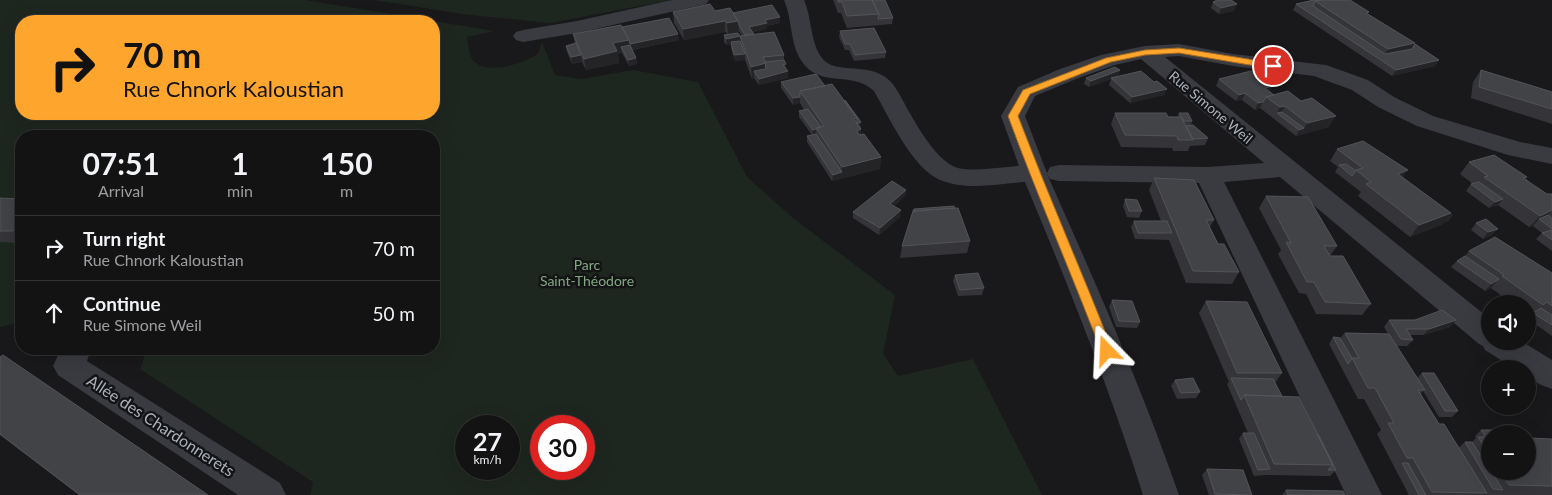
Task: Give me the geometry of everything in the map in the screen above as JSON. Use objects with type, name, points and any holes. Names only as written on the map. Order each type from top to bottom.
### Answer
[{"type":"street","points":[[523,36],[577,27],[699,0]]},
{"type":"street","points":[[794,0],[797,6],[801,31],[810,57],[817,67],[831,73],[873,79],[883,87],[930,161],[949,174],[975,177],[1046,173],[1208,175],[1268,171],[1284,168]]},
{"type":"street","name":"Rue Simone Weil","points":[[1145,52],[1179,50],[1241,62],[1318,70],[1360,85],[1386,102],[1425,121],[1517,149],[1552,156]]},
{"type":"street","points":[[1145,52],[1109,60],[1026,92],[1013,116],[1046,173],[1077,273],[1148,455],[1161,495]]},
{"type":"street","name":"Rue Simone Weil","points":[[1145,52],[1481,329]]},
{"type":"street","points":[[1208,175],[1364,495]]},
{"type":"street","points":[[1510,350],[1552,376]]},
{"type":"street","name":"Allée des Chardonnerets","points":[[74,355],[69,366],[268,495]]},
{"type":"green space","name":"Parc Saint-Théodore","points":[[0,0],[305,0],[396,15],[15,15],[15,120],[440,120],[440,22],[494,31],[467,37],[472,59],[486,67],[505,67],[532,58],[538,54],[542,42],[555,75],[581,79],[633,70],[698,82],[747,177],[793,218],[895,295],[883,354],[898,376],[973,359],[1042,495],[310,495],[313,482],[140,369],[145,355],[440,355],[440,130],[15,130],[15,323],[0,327]]},
{"type":"green space","points":[[374,0],[671,0],[550,23],[462,14]]},
{"type":"building","points":[[838,0],[872,0],[879,14],[847,16],[842,2],[838,2]]},
{"type":"building","points":[[872,0],[885,0],[893,18],[878,19],[879,14]]},
{"type":"building","points":[[1231,0],[1237,4],[1221,8],[1213,2]]},
{"type":"building","points":[[1321,0],[1315,1],[1313,6],[1385,54],[1412,49],[1415,44],[1439,60],[1396,70],[1296,4]]},
{"type":"building","points":[[1350,0],[1369,12],[1366,13],[1415,43],[1388,49],[1315,1]]},
{"type":"building","points":[[710,4],[715,11],[730,8],[738,21],[727,23],[725,21],[683,29],[673,12]]},
{"type":"building","points":[[772,5],[780,17],[765,20],[767,23],[749,27],[754,34],[745,35],[733,13]]},
{"type":"building","points":[[669,18],[678,34],[630,44],[622,27]]},
{"type":"building","points":[[621,25],[629,40],[613,43],[617,51],[584,59],[573,34]]},
{"type":"building","points":[[874,28],[886,52],[855,55],[850,44],[845,44],[840,31]]},
{"type":"building","points":[[774,32],[784,55],[763,57],[766,63],[751,67],[740,36]]},
{"type":"building","points":[[738,33],[740,36],[726,39],[724,35]]},
{"type":"building","points":[[740,41],[745,54],[734,55],[731,42]]},
{"type":"building","points":[[576,43],[581,55],[571,57],[566,46]]},
{"type":"building","points":[[630,45],[636,58],[628,60],[621,47]]},
{"type":"building","points":[[784,60],[786,64],[783,65],[788,71],[759,79],[754,71],[766,69],[765,62]]},
{"type":"building","points":[[1115,67],[1120,70],[1091,81],[1086,78]]},
{"type":"building","points":[[1481,70],[1552,92],[1552,109],[1479,87]]},
{"type":"building","points":[[1141,71],[1154,82],[1157,81],[1167,89],[1132,97],[1111,78]]},
{"type":"building","points":[[1251,71],[1272,86],[1265,88],[1274,95],[1266,97],[1263,102],[1258,103],[1245,93],[1239,95],[1219,79]]},
{"type":"building","points":[[816,74],[825,86],[800,91],[800,97],[793,98],[781,82]]},
{"type":"building","points":[[832,84],[857,118],[854,119],[861,129],[857,131],[859,135],[864,134],[881,157],[842,167],[816,128],[824,126],[800,91]]},
{"type":"building","points":[[1288,91],[1301,101],[1312,98],[1336,116],[1307,123],[1285,106],[1280,107],[1266,97]]},
{"type":"building","points":[[845,100],[861,122],[857,124],[857,118]]},
{"type":"building","points":[[808,109],[821,127],[813,130],[799,111]]},
{"type":"building","points":[[1282,112],[1304,128],[1299,130],[1277,113]]},
{"type":"building","points":[[1115,113],[1166,113],[1168,117],[1181,117],[1193,140],[1178,140],[1177,136],[1125,135]]},
{"type":"building","points":[[1179,113],[1188,113],[1192,121],[1184,121]]},
{"type":"building","points":[[1193,125],[1208,138],[1193,139],[1186,126]]},
{"type":"building","points":[[816,134],[842,172],[833,175],[807,136]]},
{"type":"building","points":[[1363,141],[1408,170],[1398,174],[1451,213],[1419,225],[1366,184],[1371,182],[1356,170],[1363,168],[1337,149]]},
{"type":"building","points":[[1494,155],[1527,177],[1523,178],[1547,194],[1552,194],[1552,210],[1540,216],[1484,177],[1488,176],[1469,162]]},
{"type":"building","points":[[1346,164],[1356,171],[1352,176],[1339,165]]},
{"type":"building","points":[[1154,178],[1194,180],[1214,220],[1206,220],[1218,244],[1224,244],[1239,272],[1193,271]]},
{"type":"building","points":[[892,181],[906,190],[890,204],[901,210],[880,228],[853,212]]},
{"type":"building","points":[[1479,182],[1503,199],[1495,202],[1471,184]]},
{"type":"building","points":[[1266,196],[1308,197],[1337,246],[1324,246],[1330,256],[1343,256],[1371,304],[1325,302],[1314,282],[1307,282],[1286,242],[1291,243]]},
{"type":"building","points":[[0,198],[15,199],[15,229],[13,231],[0,231]]},
{"type":"building","points":[[1125,199],[1137,200],[1142,211],[1129,211]]},
{"type":"building","points":[[954,206],[955,208],[913,211],[914,209]]},
{"type":"building","points":[[958,208],[970,241],[902,246],[913,211]]},
{"type":"building","points":[[1548,215],[1552,218],[1552,229],[1539,219]]},
{"type":"building","points":[[1486,219],[1498,229],[1488,232],[1476,223]]},
{"type":"building","points":[[1134,221],[1167,221],[1172,233],[1138,233]]},
{"type":"building","points":[[1552,230],[1552,240],[1542,233]]},
{"type":"building","points":[[1495,237],[1552,273],[1552,306],[1547,302],[1543,305],[1536,300],[1536,295],[1529,295],[1469,251]]},
{"type":"building","points":[[1465,256],[1499,279],[1491,284],[1457,261]]},
{"type":"building","points":[[978,273],[984,288],[960,290],[955,275]]},
{"type":"building","points":[[1112,300],[1132,301],[1140,322],[1119,321]]},
{"type":"building","points":[[1206,301],[1247,302],[1282,373],[1237,373]]},
{"type":"building","points":[[1541,308],[1552,315],[1552,325],[1536,315],[1536,311]]},
{"type":"building","points":[[1442,310],[1456,320],[1429,329],[1406,329],[1413,340],[1401,339],[1389,320],[1415,320]]},
{"type":"building","points":[[1345,333],[1389,334],[1425,390],[1418,390],[1439,424],[1444,424],[1487,493],[1432,492],[1413,458],[1407,458],[1388,423],[1394,423],[1375,388],[1368,388],[1352,358],[1359,358]]},
{"type":"building","points":[[1333,337],[1340,338],[1352,358],[1348,364]]},
{"type":"building","points":[[3,355],[208,495],[80,495],[0,434],[0,357]]},
{"type":"building","points":[[1422,373],[1434,373],[1458,411],[1445,411]]},
{"type":"building","points":[[1193,378],[1200,392],[1181,393],[1175,380]]},
{"type":"building","points":[[1231,378],[1273,379],[1282,396],[1244,395],[1241,400]]},
{"type":"building","points":[[1244,395],[1299,397],[1333,465],[1274,464]]},
{"type":"building","points":[[1243,433],[1254,433],[1270,469],[1258,470]]},
{"type":"building","points":[[1317,434],[1336,470],[1328,470],[1333,465]]},
{"type":"building","points":[[1536,438],[1552,439],[1552,486],[1509,485],[1506,480],[1536,480]]},
{"type":"building","points":[[1465,442],[1472,442],[1481,456],[1481,469]]},
{"type":"building","points":[[1402,463],[1408,463],[1426,495],[1419,495]]},
{"type":"building","points":[[1207,469],[1243,470],[1252,495],[1215,494]]},
{"type":"building","points":[[1488,480],[1497,480],[1503,490],[1493,489]]},
{"type":"building","points":[[1286,490],[1343,491],[1345,495],[1288,495]]},
{"type":"route","points":[[1107,351],[1073,264],[1034,173],[1013,116],[1026,92],[1068,74],[1109,60],[1145,52],[1179,50],[1273,66]]}]
